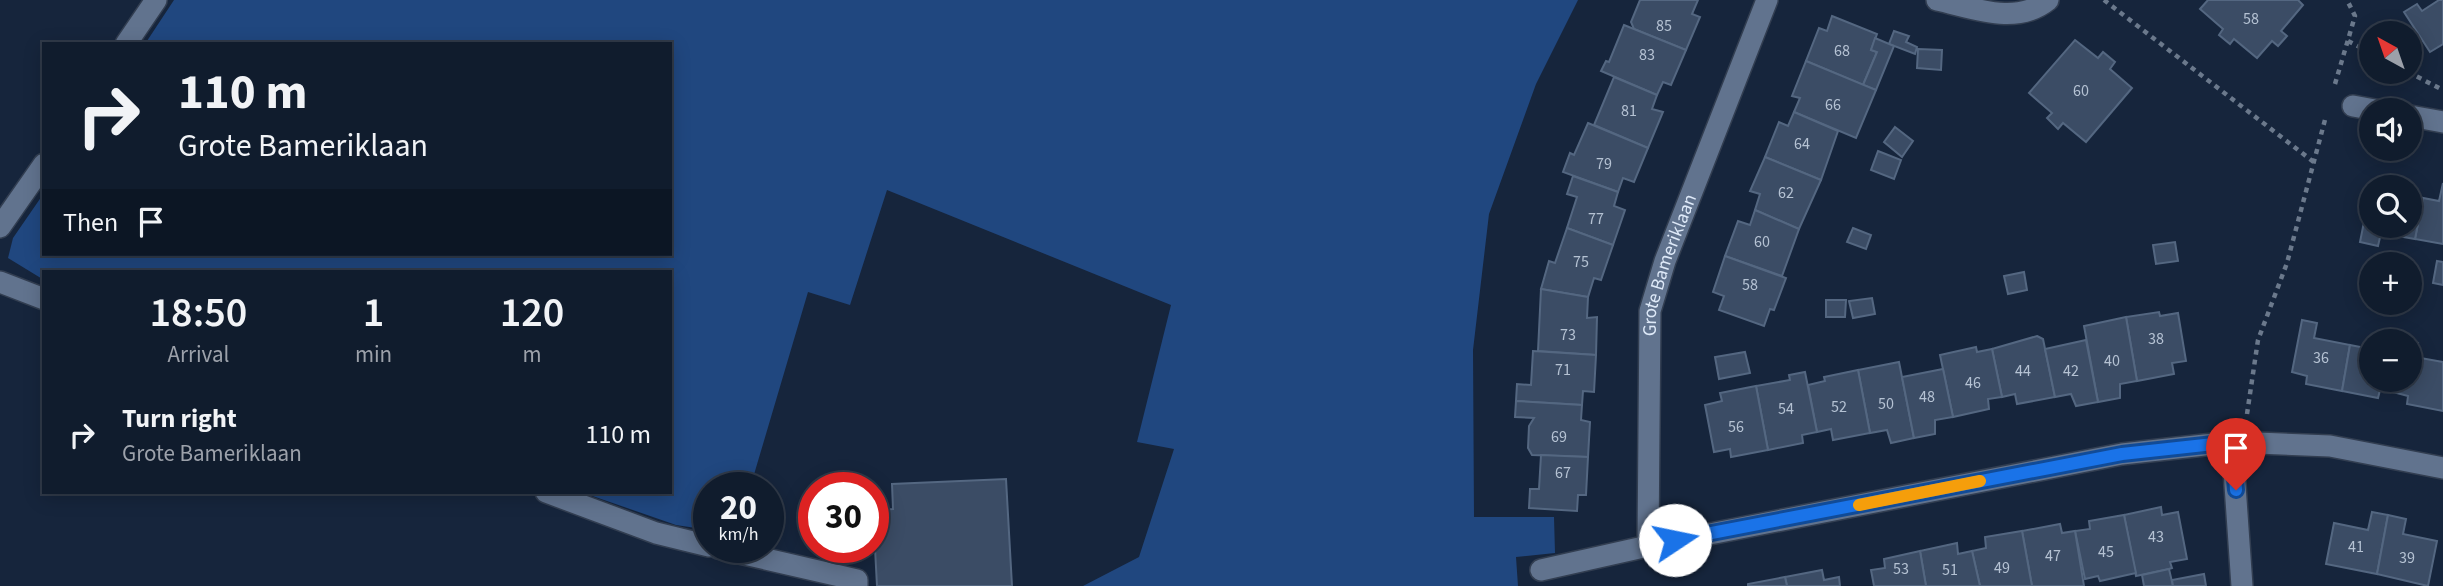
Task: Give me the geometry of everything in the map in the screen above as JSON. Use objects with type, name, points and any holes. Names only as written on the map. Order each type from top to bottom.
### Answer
[{"type":"street","points":[[127,42],[156,0]]},
{"type":"street","name":"Grote Bameriklaan","points":[[1648,545],[1650,311],[1665,261],[1767,0]]},
{"type":"street","points":[[1937,0],[2005,15],[2029,13],[2048,0]]},
{"type":"street","points":[[2353,106],[2359,107]]},
{"type":"street","points":[[2422,118],[2443,122]]},
{"type":"street","points":[[0,227],[42,167]]},
{"type":"street","points":[[0,282],[42,298]]},
{"type":"street","points":[[2238,443],[2242,586]]},
{"type":"street","points":[[1541,570],[1648,545],[2122,454],[2238,443],[2330,446],[2443,468]]},
{"type":"street","points":[[551,494],[656,533],[693,542]]},
{"type":"street","points":[[783,563],[857,580],[857,586]]},
{"type":"path","points":[[2104,0],[2315,163]]},
{"type":"path","points":[[2334,88],[2355,16],[2347,0]]},
{"type":"path","points":[[2348,41],[2359,47]]},
{"type":"path","points":[[2422,80],[2443,90]]},
{"type":"path","points":[[2238,443],[2258,340],[2287,263],[2327,112]]},
{"type":"shaded area","points":[[174,0],[1578,0],[1536,84],[1489,214],[1473,350],[1474,517],[1554,517],[1555,553],[1516,557],[1518,586],[1083,586],[1139,557],[1174,449],[1137,442],[1171,305],[887,190],[850,305],[808,292],[755,472],[693,472],[693,528],[676,525],[587,494],[672,494],[672,270],[42,270],[42,279],[8,258],[13,238],[42,196],[42,256],[672,256],[672,42],[146,42]]},
{"type":"building","points":[[1640,0],[1698,0],[1692,14],[1700,17],[1686,50],[1634,29],[1631,22]]},
{"type":"building","points":[[2208,0],[2298,0],[2303,5],[2281,31],[2287,36],[2278,46],[2272,41],[2257,58],[2234,39],[2230,44],[2219,35],[2223,29],[2200,9]]},
{"type":"building","points":[[2443,0],[2443,44],[2430,52],[2422,40],[2422,21],[2410,21],[2404,12],[2417,4],[2422,11]]},
{"type":"building","points":[[1832,16],[1877,34],[1871,50],[1877,52],[1863,85],[1806,61],[1819,28],[1827,31]]},
{"type":"building","points":[[1624,25],[1686,50],[1671,85],[1663,82],[1657,95],[1601,71],[1606,61],[1609,62]]},
{"type":"building","points":[[1894,31],[1909,36],[1906,42],[1917,47],[1915,54],[1889,44]]},
{"type":"building","points":[[1875,38],[1894,46],[1876,90],[1863,85],[1877,52],[1871,50]]},
{"type":"building","points":[[2075,40],[2098,58],[2103,52],[2115,62],[2110,69],[2132,88],[2086,142],[2063,123],[2058,129],[2047,118],[2052,113],[2029,93]]},
{"type":"building","points":[[1918,49],[1942,50],[1941,70],[1917,68]]},
{"type":"building","points":[[1806,61],[1876,90],[1856,138],[1794,112],[1800,98],[1792,96]]},
{"type":"building","points":[[1614,77],[1657,95],[1652,109],[1663,112],[1648,148],[1594,125]]},
{"type":"building","points":[[1794,112],[1838,131],[1821,180],[1765,157],[1779,122],[1788,126]]},
{"type":"building","points":[[1588,123],[1648,148],[1634,182],[1623,178],[1618,192],[1563,172],[1570,153],[1574,155]]},
{"type":"building","points":[[1895,127],[1913,141],[1902,157],[1884,142]]},
{"type":"building","points":[[1878,151],[1901,160],[1894,179],[1871,170]]},
{"type":"building","points":[[1765,157],[1821,180],[1799,229],[1755,210],[1760,194],[1750,191]]},
{"type":"building","points":[[1573,176],[1618,192],[1614,206],[1625,210],[1613,245],[1567,228],[1577,197],[1567,194]]},
{"type":"building","points":[[2443,183],[2443,244],[2415,239],[2422,238],[2423,198],[2439,201]]},
{"type":"building","points":[[1755,210],[1799,229],[1782,276],[1725,256],[1738,221],[1750,225]]},
{"type":"building","points":[[1567,228],[1613,245],[1601,280],[1594,278],[1588,297],[1541,289],[1549,261],[1555,263]]},
{"type":"building","points":[[1853,228],[1871,235],[1866,249],[1847,242]]},
{"type":"building","points":[[2361,238],[2380,238],[2378,246],[2360,242]]},
{"type":"building","points":[[2175,242],[2178,261],[2156,264],[2153,245]]},
{"type":"building","points":[[1725,256],[1786,278],[1774,310],[1770,309],[1764,326],[1719,310],[1724,296],[1713,292]]},
{"type":"building","points":[[2437,261],[2443,262],[2443,285],[2433,283]]},
{"type":"building","points":[[2024,272],[2027,290],[2008,294],[2004,276]]},
{"type":"building","points":[[1541,289],[1588,297],[1587,318],[1597,317],[1596,355],[1538,351]]},
{"type":"building","points":[[1872,298],[1875,314],[1853,318],[1849,301]]},
{"type":"building","points":[[1826,300],[1846,300],[1845,317],[1826,317]]},
{"type":"building","points":[[2159,312],[2160,316],[2178,313],[2186,361],[2172,363],[2174,374],[2137,381],[2126,317]]},
{"type":"building","points":[[2126,317],[2137,381],[2120,384],[2120,398],[2098,402],[2084,326]]},
{"type":"building","points":[[2302,320],[2317,323],[2314,338],[2350,345],[2342,391],[2306,384],[2307,376],[2292,372]]},
{"type":"building","points":[[2037,336],[2043,339],[2055,397],[2017,404],[2015,394],[2002,397],[1992,349]]},
{"type":"building","points":[[2086,340],[2098,402],[2076,406],[2071,394],[2055,397],[2045,349]]},
{"type":"building","points":[[2350,345],[2359,347],[2359,392],[2380,392],[2378,398],[2342,391]]},
{"type":"building","points":[[1976,347],[1977,352],[1992,349],[2002,397],[1988,399],[1989,409],[1953,417],[1940,355]]},
{"type":"building","points":[[1533,351],[1596,355],[1594,392],[1583,391],[1582,405],[1516,401],[1517,384],[1531,385]]},
{"type":"building","points":[[1745,352],[1750,373],[1719,379],[1715,357]]},
{"type":"building","points":[[2422,358],[2443,362],[2443,411],[2407,404],[2408,396],[2393,392],[2422,392]]},
{"type":"building","points":[[1899,362],[1914,438],[1891,443],[1887,430],[1870,433],[1858,370]]},
{"type":"building","points":[[1943,369],[1953,417],[1935,420],[1935,434],[1914,438],[1902,377]]},
{"type":"building","points":[[1858,370],[1870,433],[1833,440],[1831,429],[1817,432],[1808,385],[1825,381],[1824,377]]},
{"type":"building","points":[[1805,372],[1817,432],[1802,435],[1803,443],[1768,450],[1756,386],[1790,380],[1789,375]]},
{"type":"building","points":[[1756,386],[1768,450],[1731,457],[1730,449],[1714,452],[1705,405],[1722,401],[1720,393]]},
{"type":"building","points":[[1516,401],[1582,405],[1581,420],[1590,422],[1588,457],[1532,455],[1528,448],[1529,426],[1534,418],[1515,417]]},
{"type":"building","points":[[1541,455],[1588,457],[1586,495],[1578,495],[1577,511],[1529,508],[1530,489],[1539,489]]},
{"type":"building","points":[[1006,479],[1012,586],[877,586],[876,563],[889,563],[892,484]]},
{"type":"building","points":[[2161,507],[2162,515],[2178,512],[2187,559],[2170,562],[2172,568],[2169,569],[2136,576],[2124,515]]},
{"type":"building","points":[[2372,512],[2388,515],[2377,574],[2326,564],[2334,523],[2368,530]]},
{"type":"building","points":[[2124,515],[2136,573],[2100,581],[2098,576],[2085,579],[2075,531],[2090,529],[2089,521]]},
{"type":"building","points":[[2388,515],[2406,519],[2403,534],[2437,541],[2428,586],[2377,574]]},
{"type":"building","points":[[2060,524],[2062,533],[2075,531],[2084,586],[2032,586],[2022,531]]},
{"type":"building","points":[[2022,531],[2032,586],[1980,586],[1972,551],[1986,548],[1985,537]]},
{"type":"building","points":[[1957,543],[1958,554],[1972,551],[1980,586],[1926,586],[1920,551]]},
{"type":"building","points":[[1920,551],[1926,586],[1874,586],[1871,570],[1885,568],[1884,559]]},
{"type":"building","points":[[2169,569],[2173,586],[2144,586],[2142,575]]},
{"type":"building","points":[[1822,570],[1824,580],[1839,577],[1840,586],[1787,586],[1785,577]]},
{"type":"building","points":[[2204,574],[2206,586],[2173,586],[2172,580]]},
{"type":"building","points":[[1785,577],[1787,586],[1748,586],[1748,584]]},
{"type":"slow traffic","points":[[1859,505],[1980,481]]},
{"type":"route","points":[[1675,540],[2122,454],[2232,442],[2236,490]]}]
